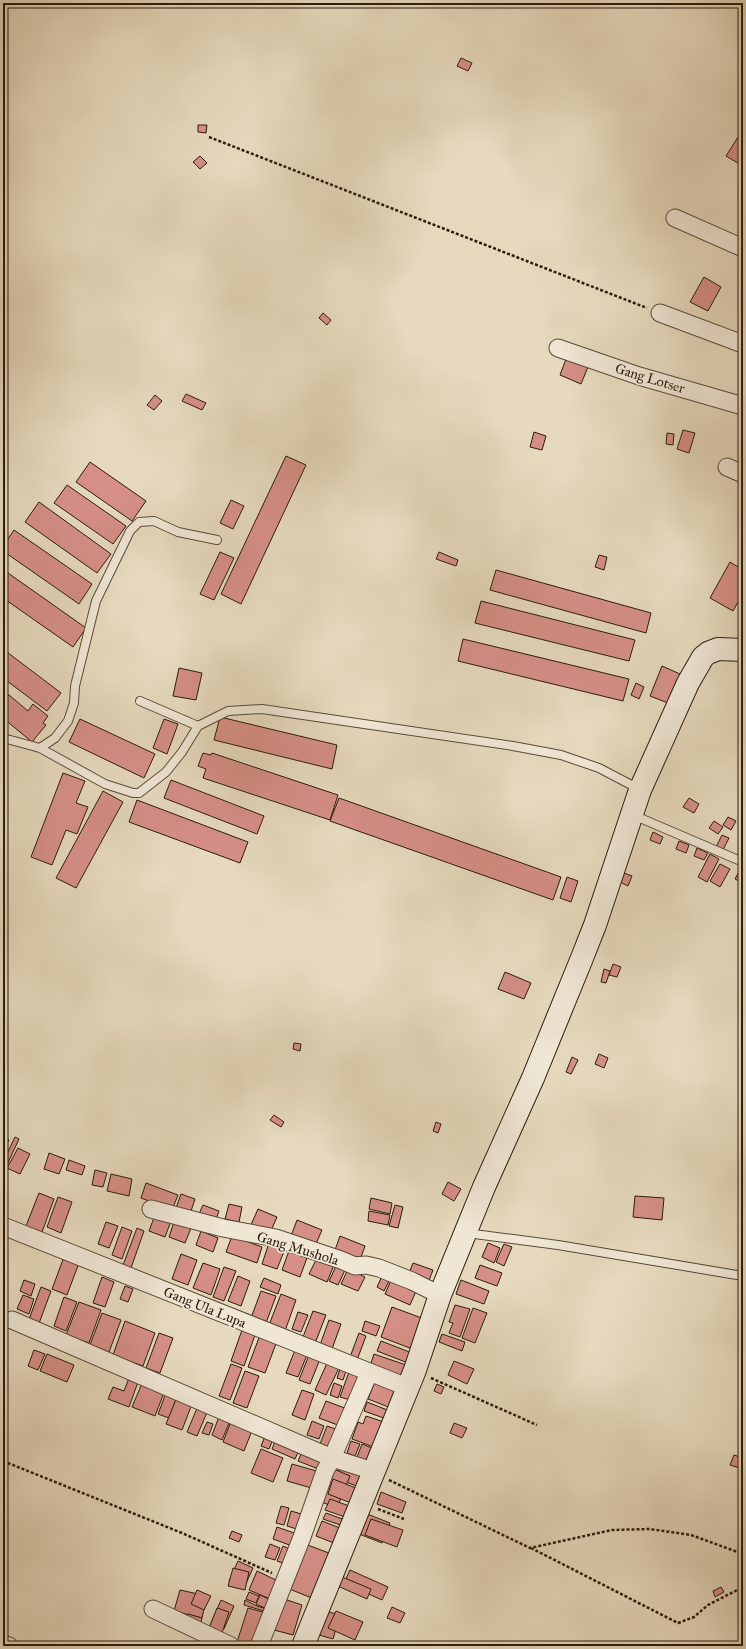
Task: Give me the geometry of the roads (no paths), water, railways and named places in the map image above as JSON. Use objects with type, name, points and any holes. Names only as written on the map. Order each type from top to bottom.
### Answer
[{"type":"main road","points":[[303,1646],[411,1378],[440,1295],[484,1186],[533,1078],[595,925],[640,790],[688,683],[703,657],[718,649],[743,650]]},
{"type":"street","points":[[675,218],[743,248]]},
{"type":"street","points":[[660,313],[743,344]]},
{"type":"street","name":"Gang Lotser","points":[[558,348],[639,376],[743,406]]},
{"type":"street","points":[[727,467],[743,474]]},
{"type":"street","name":"Gang Mushola","points":[[151,1209],[223,1228],[276,1238],[355,1266],[366,1265],[378,1268],[412,1281],[440,1295]]},
{"type":"street","name":"Gang Ula Lupa","points":[[3,1226],[369,1373],[411,1378]]},
{"type":"street","points":[[12,1320],[332,1458],[373,1471]]},
{"type":"street","points":[[259,1646],[320,1484],[369,1373]]},
{"type":"street","points":[[153,1609],[231,1646]]},
{"type":"street","points":[[3,1644],[9,1646]]},
{"type":"lane","points":[[40,748],[55,738],[68,721],[74,703],[75,686],[96,601],[130,531],[139,522],[154,522],[178,532],[218,540]]},
{"type":"lane","points":[[140,701],[198,726]]},
{"type":"lane","points":[[3,738],[40,748],[105,784],[133,793],[139,793],[166,772],[182,752],[198,726],[228,712],[262,709],[513,746],[561,755],[599,768],[640,790]]},
{"type":"lane","points":[[632,814],[743,862]]},
{"type":"lane","points":[[466,1233],[558,1245],[743,1276]]}]
